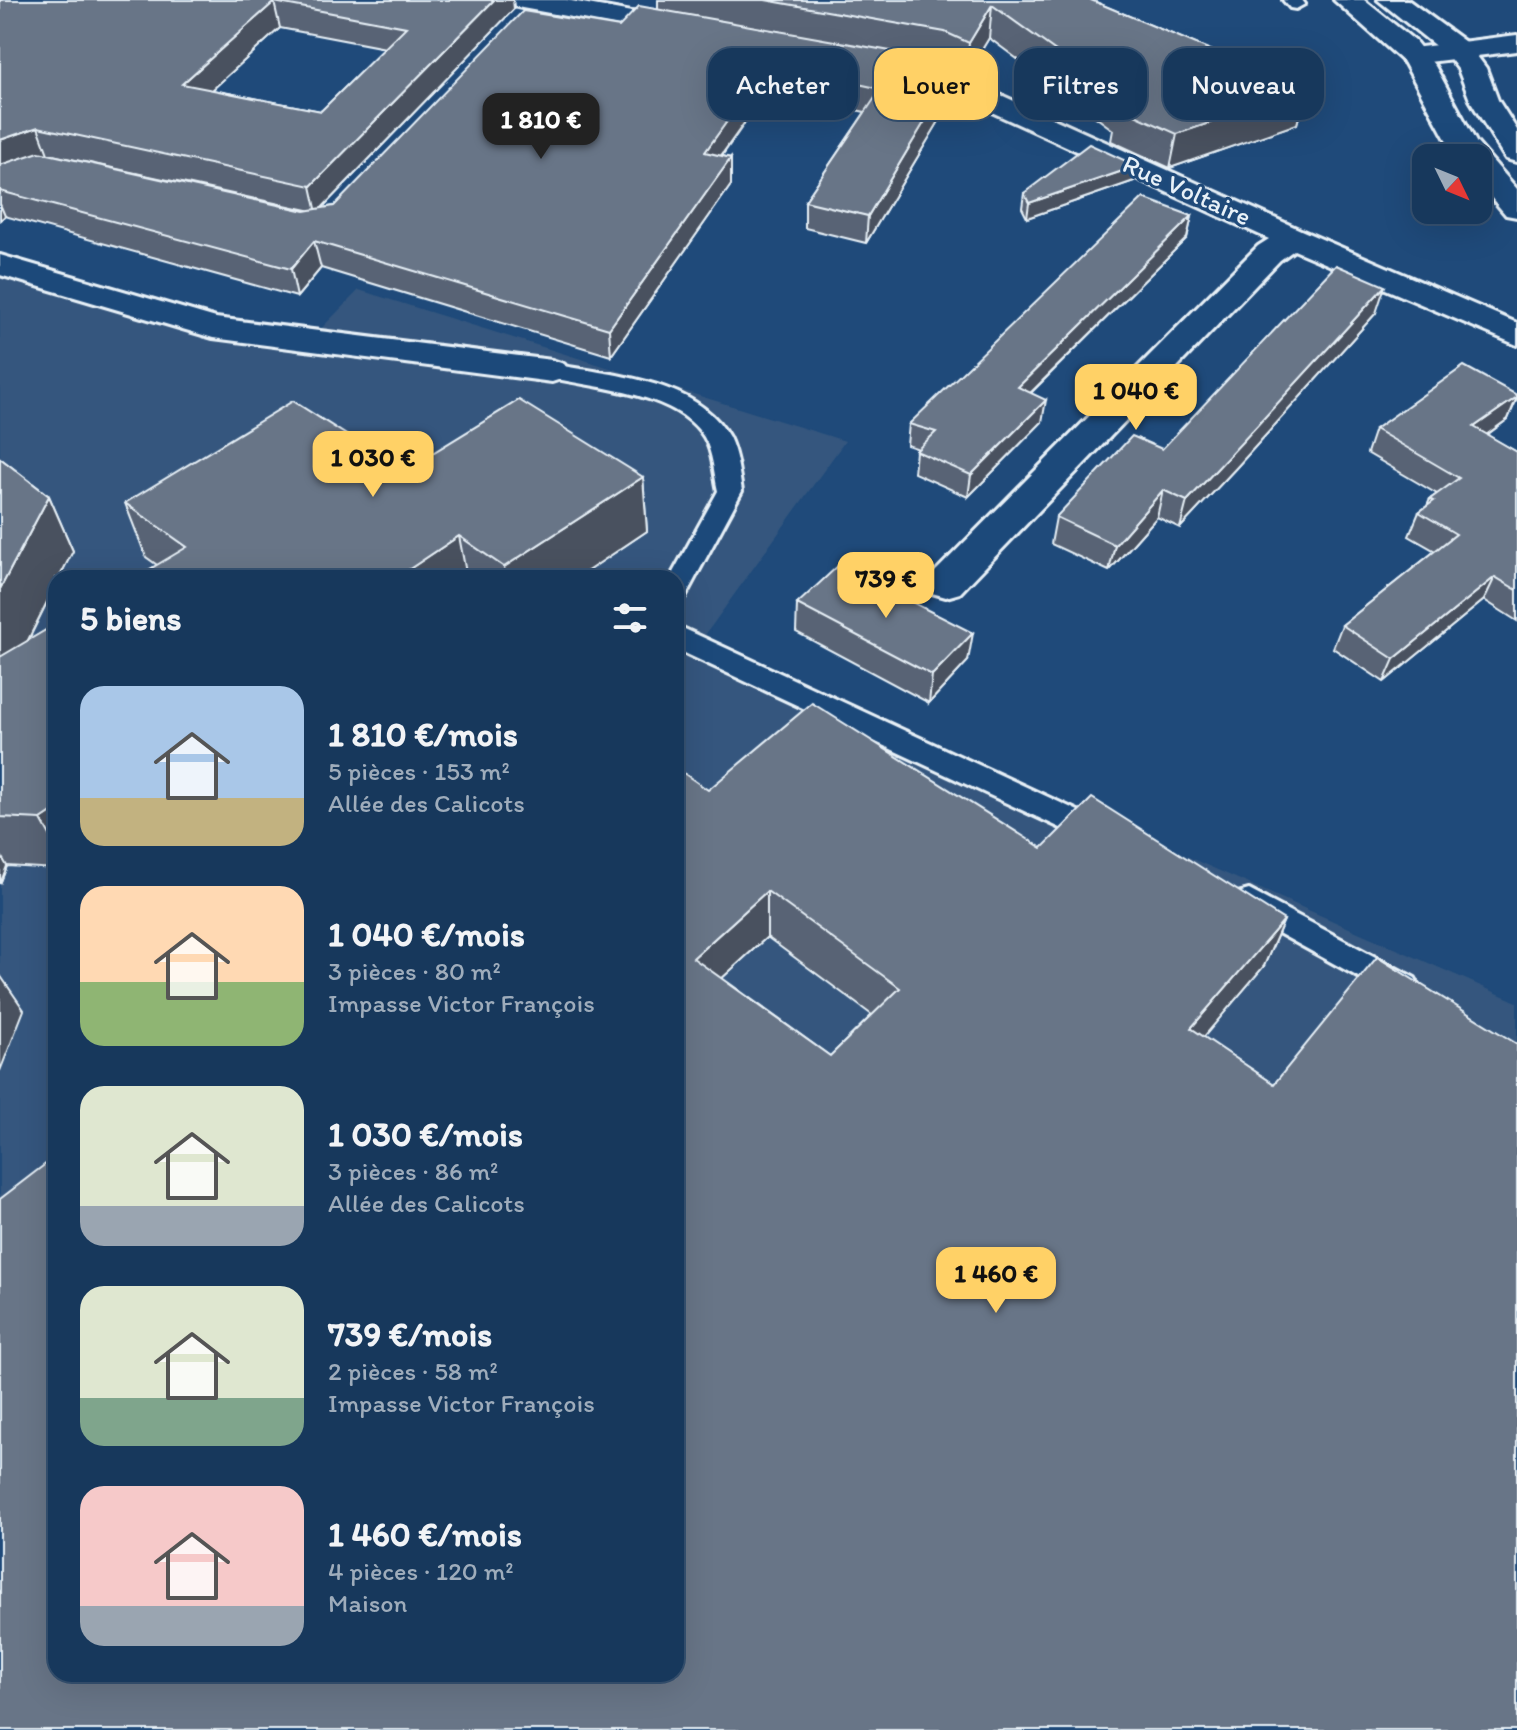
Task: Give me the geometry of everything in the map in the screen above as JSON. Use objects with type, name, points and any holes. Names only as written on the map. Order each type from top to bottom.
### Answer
[{"type":"street","points":[[1347,0],[1413,56],[1462,144]]},
{"type":"street","points":[[1391,0],[1465,59],[1484,100],[1517,153]]},
{"type":"street","points":[[527,9],[711,34]]},
{"type":"street","points":[[1413,56],[1465,59],[1517,43]]},
{"type":"street","name":"Rue Voltaire","points":[[864,62],[931,74],[1292,238],[1517,335]]},
{"type":"street","points":[[1492,180],[1517,208]]},
{"type":"street","points":[[946,584],[1269,253],[1292,238]]},
{"type":"street","points":[[15,270],[213,328],[552,371]]},
{"type":"lane","points":[[552,371],[662,395],[694,411],[716,436],[730,491],[684,576]]},
{"type":"lane","points":[[684,642],[1129,847]]},
{"type":"lane","points":[[1216,887],[1260,907],[1429,1002]]},
{"type":"shaded area","points":[[0,257],[299,351],[359,290],[845,441],[700,642],[1517,1002],[1517,1730],[0,1730]]},
{"type":"building","points":[[0,0],[494,0],[311,186],[38,127],[0,140]],"holes":[[[274,2],[406,27],[321,111],[182,84]]]},
{"type":"building","points":[[765,0],[1091,0],[1206,48],[1163,48],[1163,120],[1218,120],[1177,134],[1146,120],[1147,48],[1052,48],[992,5],[969,43],[945,32]]},
{"type":"building","points":[[639,6],[874,48],[874,87],[858,84],[858,48],[708,48],[708,120],[728,120],[705,152],[731,158],[609,329],[314,241],[291,269],[0,191],[0,165],[39,152],[305,211],[334,206],[523,11],[619,27]]},
{"type":"building","points":[[874,99],[874,120],[926,120],[868,216],[805,201]]},
{"type":"building","points":[[1089,144],[1137,166],[1029,203],[1024,193]]},
{"type":"building","points":[[1143,198],[1192,216],[1018,387],[1046,400],[971,475],[916,451],[936,432],[909,424]]},
{"type":"building","points":[[1336,265],[1385,286],[1187,501],[1163,490],[1115,545],[1056,517],[1132,436],[1162,449]]},
{"type":"building","points":[[1464,366],[1517,395],[1474,427],[1517,452],[1517,590],[1495,577],[1394,659],[1342,625],[1456,534],[1419,512],[1434,501],[1430,499],[1459,478],[1375,429]]},
{"type":"building","points":[[519,400],[643,477],[504,567],[459,536],[408,570],[148,570],[187,547],[125,503],[293,401],[403,471]]},
{"type":"building","points":[[0,458],[49,496],[0,589]]},
{"type":"building","points":[[839,565],[973,633],[932,675],[797,604]]},
{"type":"building","points":[[48,629],[48,814],[41,819],[0,817],[0,657]]},
{"type":"building","points":[[812,703],[1042,848],[1092,798],[1284,920],[1191,1028],[1274,1084],[1377,957],[1517,1044],[1517,1730],[0,1730],[0,1199],[48,1162],[48,1682],[684,1682],[684,774],[708,790]],"holes":[[[767,891],[900,988],[830,1056],[693,958]]]}]
